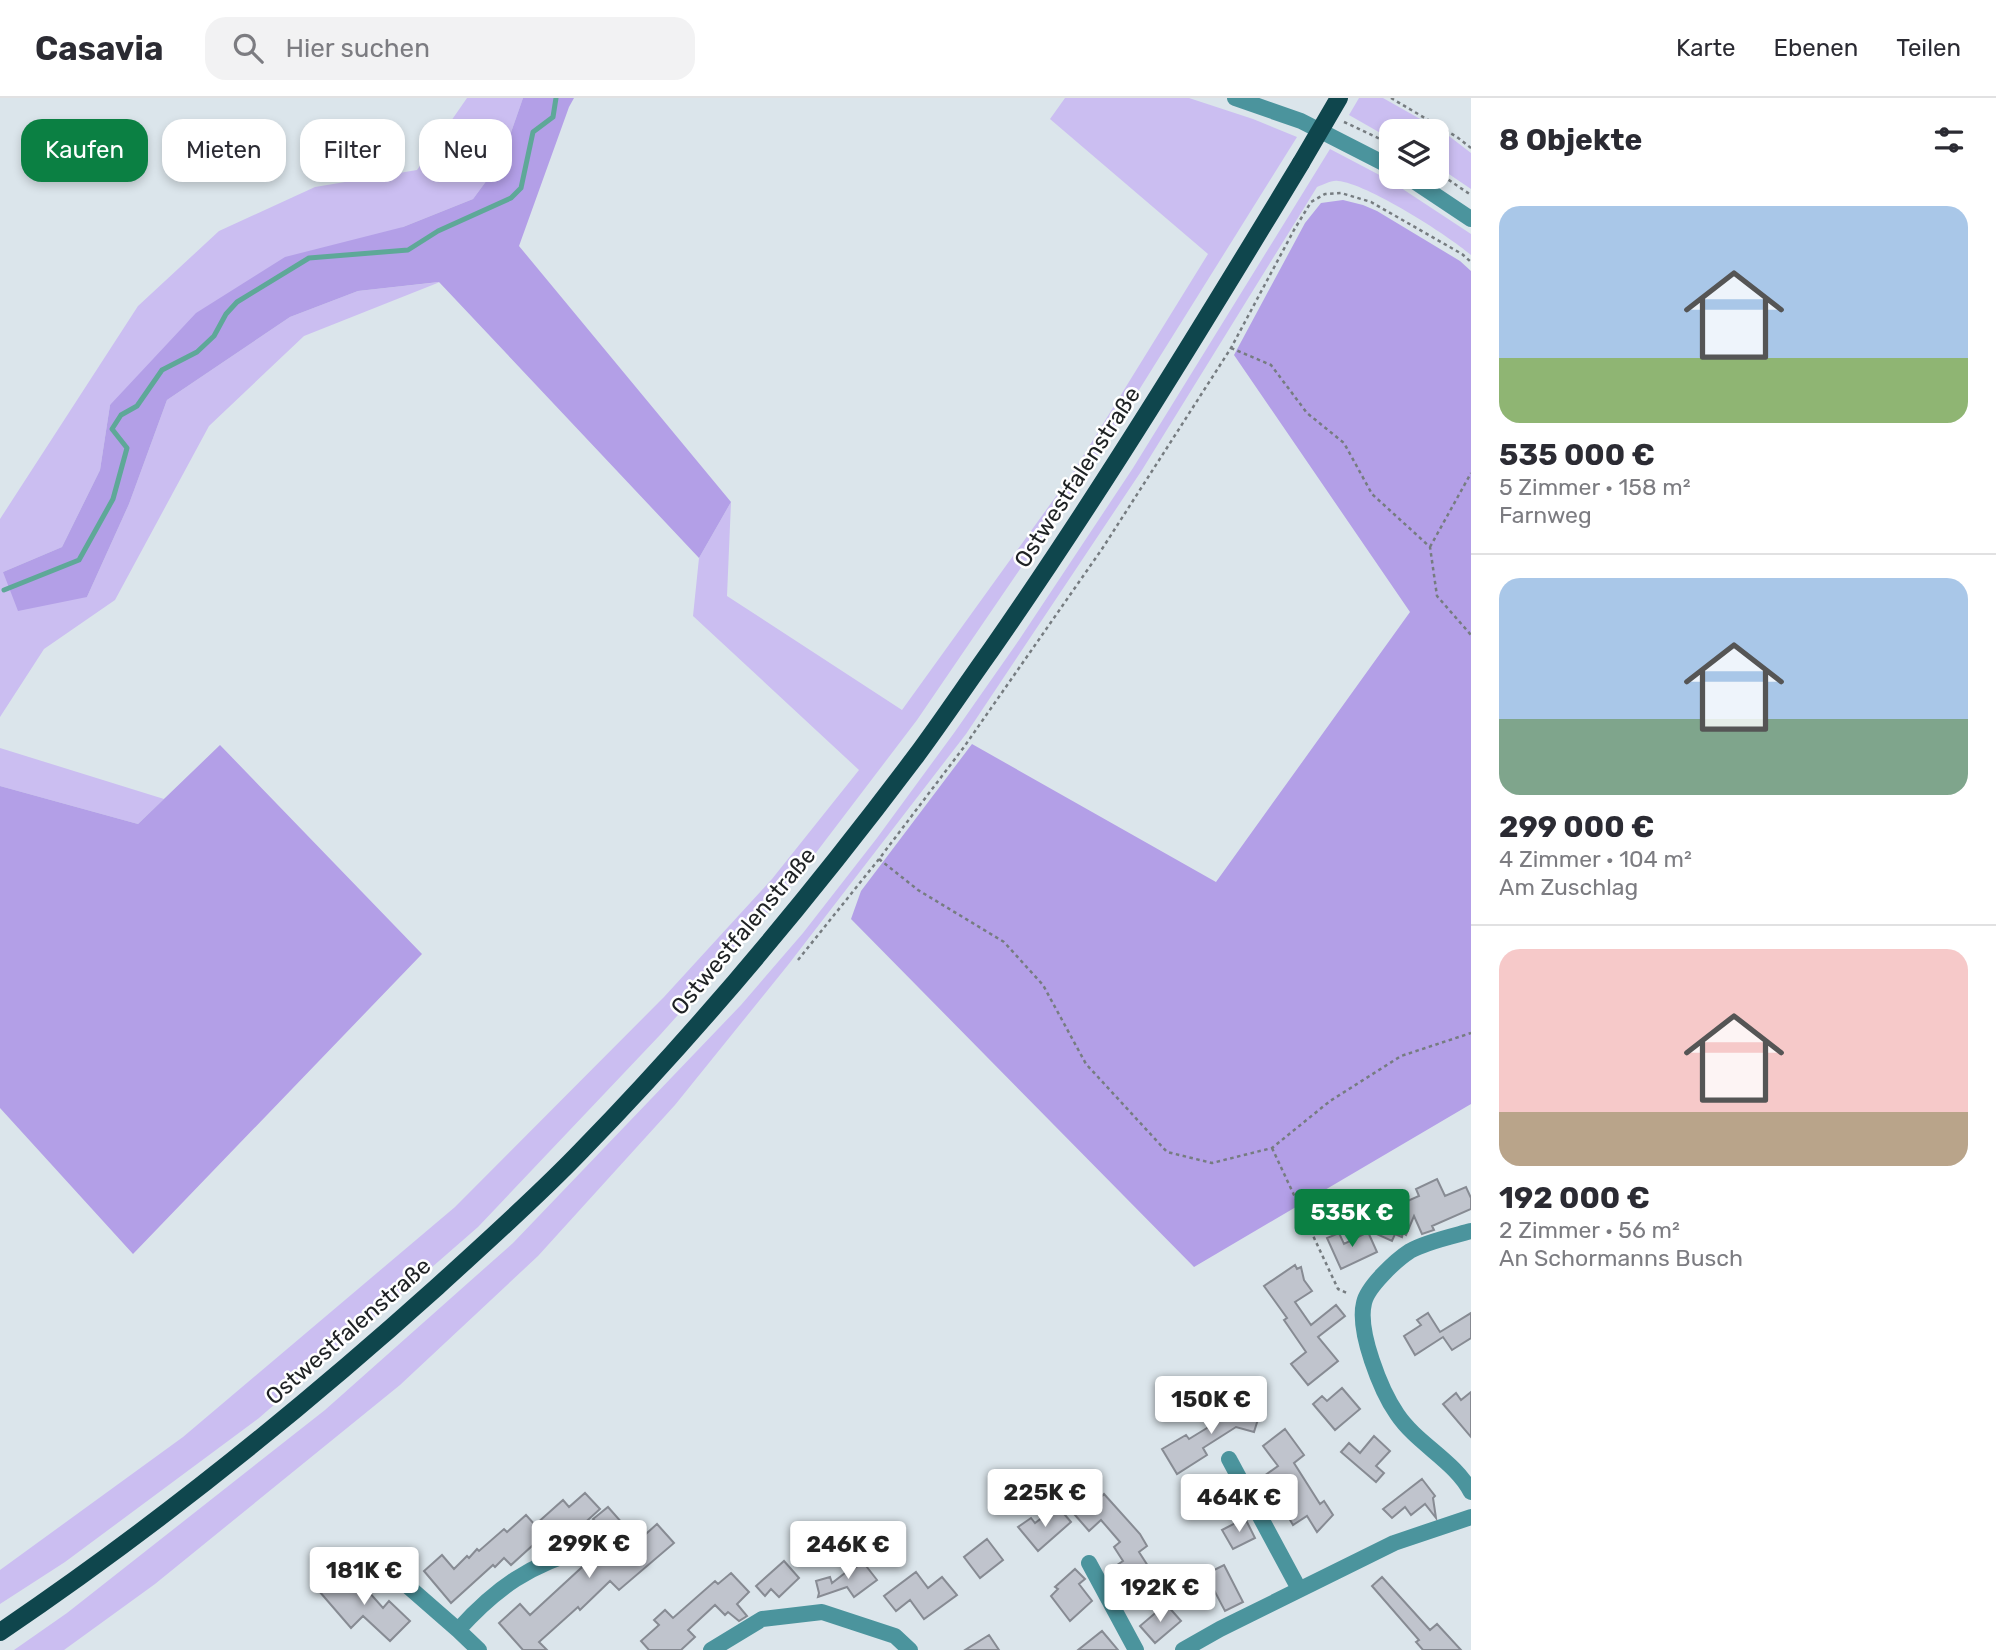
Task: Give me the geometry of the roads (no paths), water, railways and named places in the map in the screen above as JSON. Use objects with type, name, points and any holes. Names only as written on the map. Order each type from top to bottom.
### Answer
[{"type":"main road","name":"Ostwestfalenstraße","points":[[0,1632],[88,1572],[176,1505],[265,1436],[366,1350],[580,1153],[665,1062],[799,906],[920,751],[1040,579],[1164,388],[1339,98]]},
{"type":"street","points":[[1235,98],[1301,121],[1379,161]]},
{"type":"street","points":[[1426,189],[1471,219]]},
{"type":"street","points":[[1471,1231],[1410,1251],[1378,1280],[1364,1301],[1362,1325],[1370,1356],[1397,1414],[1425,1446],[1465,1481],[1471,1492]]},
{"type":"street","points":[[1229,1459],[1299,1589]]},
{"type":"street","points":[[1183,1650],[1394,1543],[1471,1517]]},
{"type":"street","points":[[458,1630],[485,1600],[517,1577],[562,1555],[586,1549]]},
{"type":"street","points":[[379,1561],[479,1650]]},
{"type":"street","points":[[1089,1563],[1136,1650]]},
{"type":"street","points":[[711,1650],[762,1619],[822,1612],[895,1636],[910,1650]]},
{"type":"waterway","points":[[4,590],[79,560],[113,499],[127,448],[112,429],[121,415],[137,406],[162,370],[197,352],[214,336],[226,314],[237,302],[309,258],[408,250],[438,231],[511,198],[521,188],[533,132],[553,117],[556,98]]}]
